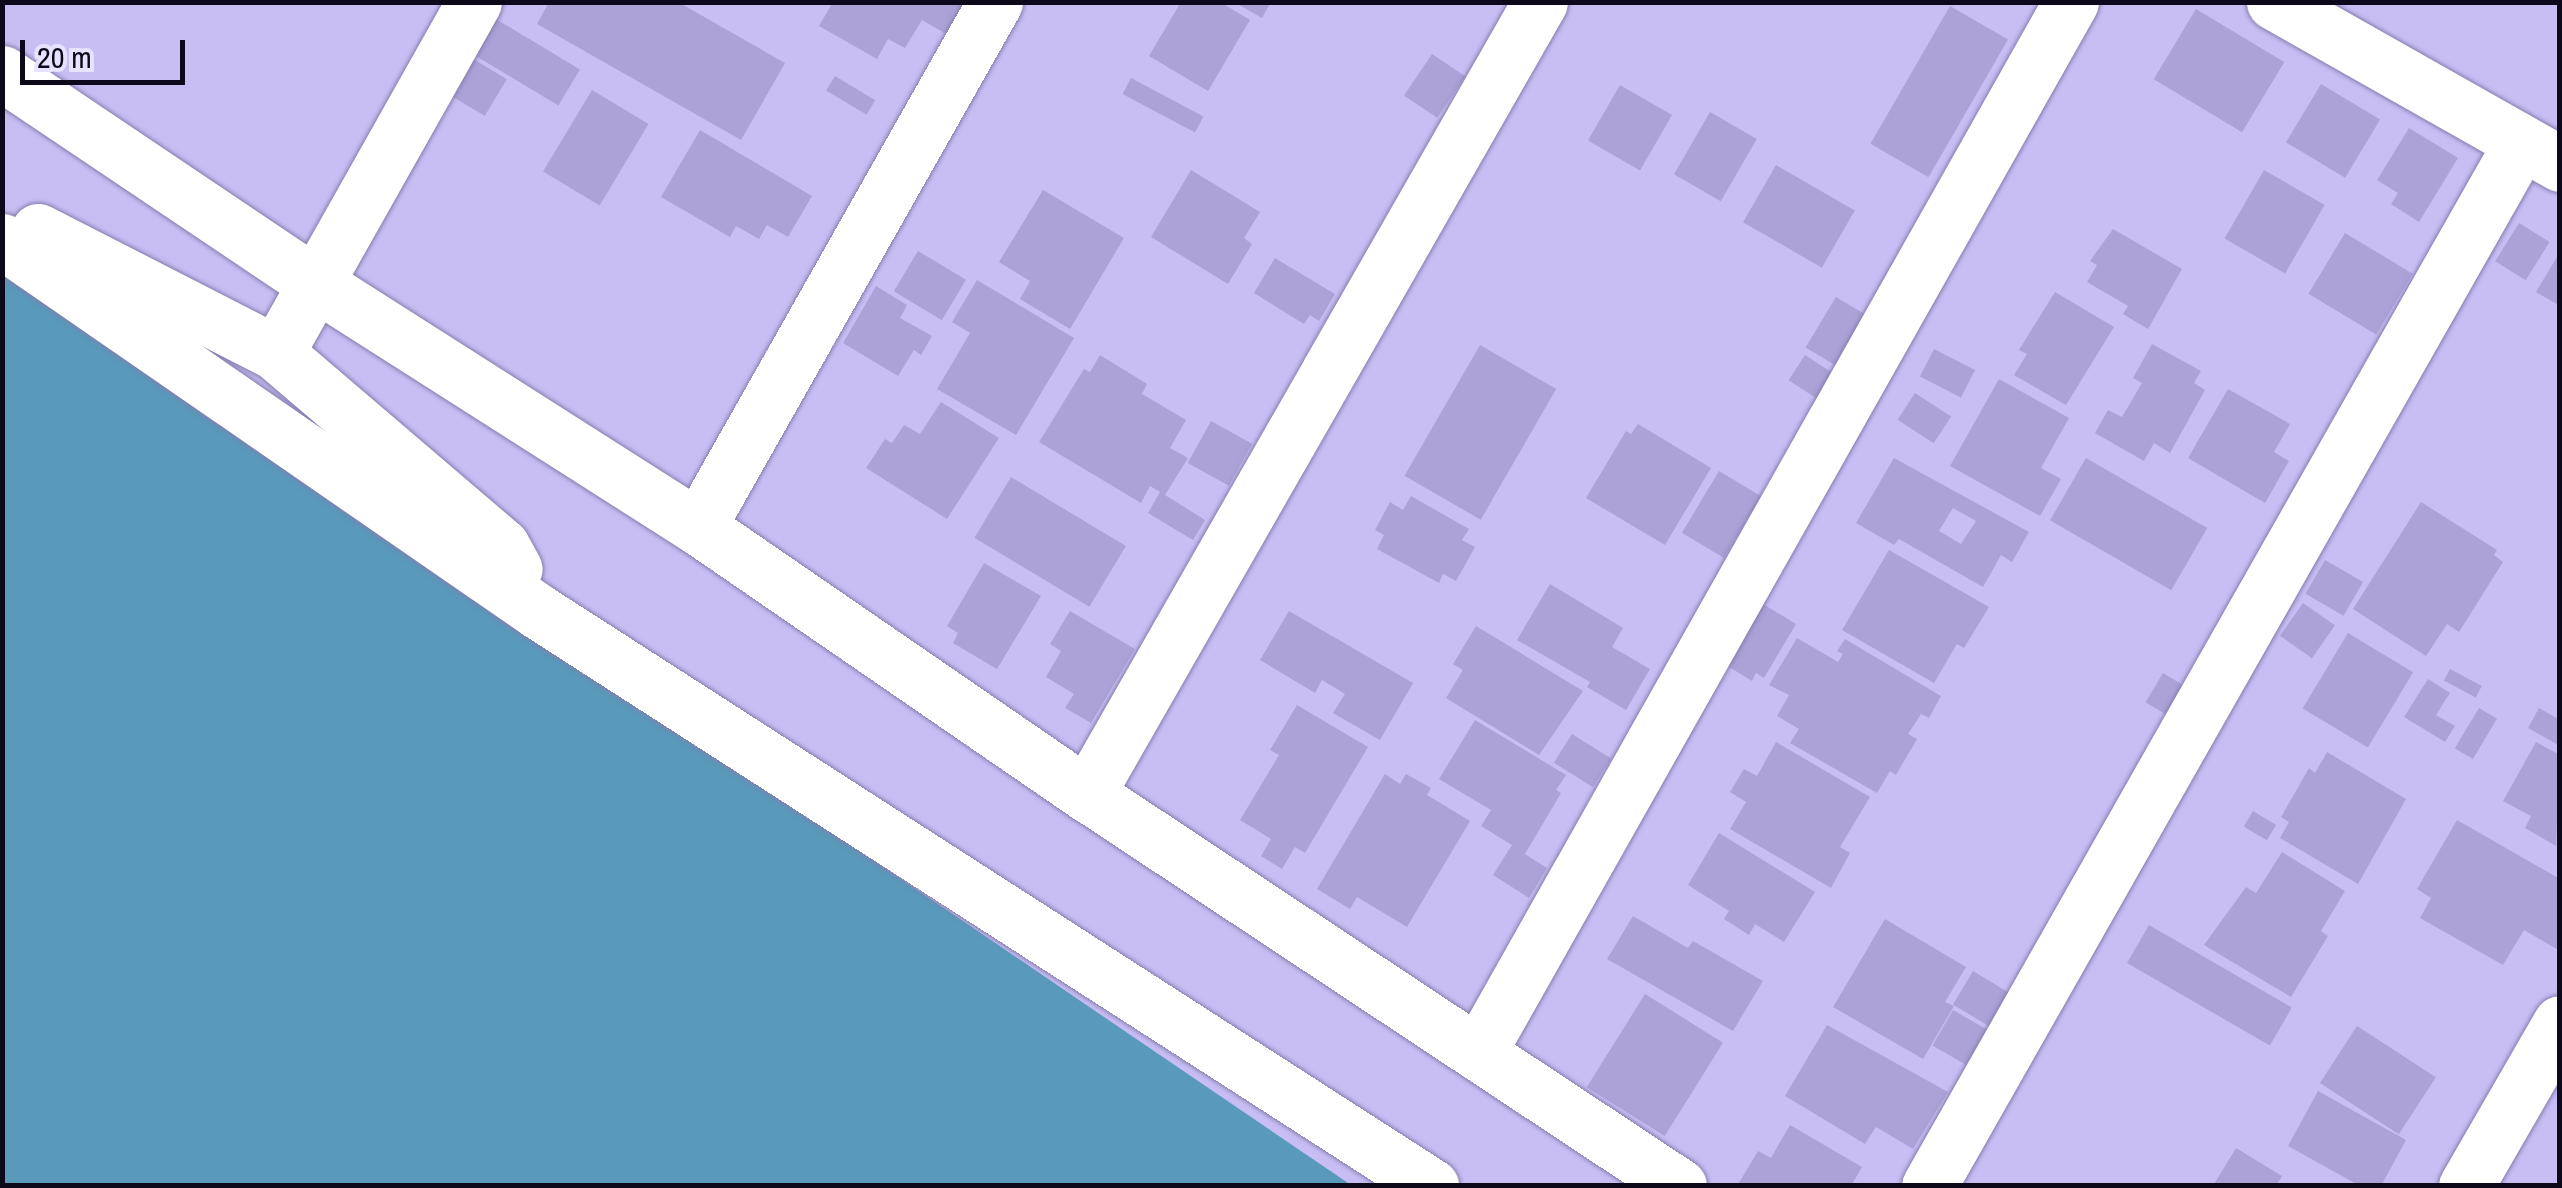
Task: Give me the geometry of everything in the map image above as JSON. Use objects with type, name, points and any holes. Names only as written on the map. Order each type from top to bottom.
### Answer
[{"type":"street","points":[[276,354],[474,2]]},
{"type":"street","points":[[698,527],[995,2]]},
{"type":"street","points":[[1088,794],[1540,2]]},
{"type":"street","points":[[1478,1052],[2071,2]]},
{"type":"street","points":[[1929,1186],[2540,154],[2274,2]]},
{"type":"street","points":[[2,72],[315,283],[698,527],[1088,794],[1679,1186]]},
{"type":"street","points":[[2,217],[20,222],[276,354],[502,546],[539,612]]},
{"type":"street","points":[[2,241],[539,612],[1431,1186]]},
{"type":"street","points":[[2466,1186],[2560,1023]]},
{"type":"water","points":[[3,268],[1351,1185],[3,1185]]},
{"type":"building","points":[[549,2],[678,2],[785,63],[741,140],[537,24]]},
{"type":"building","points":[[833,2],[974,2],[953,38],[922,20],[905,48],[888,39],[877,59],[819,26]]},
{"type":"building","points":[[1181,2],[1220,2],[1250,20],[1208,91],[1149,56]]},
{"type":"building","points":[[1234,2],[1271,2],[1262,18]]},
{"type":"building","points":[[1950,6],[2008,40],[1929,177],[1870,144]]},
{"type":"building","points":[[2196,9],[2284,62],[2242,132],[2154,79]]},
{"type":"building","points":[[496,19],[580,69],[558,105],[474,55]]},
{"type":"building","points":[[1432,54],[1465,76],[1437,118],[1404,95]]},
{"type":"building","points":[[470,57],[507,79],[485,116],[448,94]]},
{"type":"building","points":[[835,76],[875,100],[867,115],[826,91]]},
{"type":"building","points":[[1131,78],[1203,116],[1195,132],[1123,94]]},
{"type":"building","points":[[2321,84],[2380,120],[2345,178],[2286,142]]},
{"type":"building","points":[[1620,85],[1672,115],[1640,170],[1588,140]]},
{"type":"building","points":[[592,90],[649,124],[600,205],[543,171]]},
{"type":"building","points":[[1710,112],[1757,139],[1721,201],[1674,174]]},
{"type":"building","points":[[2409,128],[2458,158],[2419,222],[2391,204],[2398,193],[2377,180]]},
{"type":"building","points":[[700,130],[812,196],[788,237],[767,225],[759,239],[736,226],[730,237],[661,197]]},
{"type":"building","points":[[1776,165],[1855,210],[1822,268],[1743,222]]},
{"type":"building","points":[[1191,170],[1260,212],[1244,238],[1252,244],[1228,284],[1151,237]]},
{"type":"building","points":[[2264,170],[2325,205],[2285,273],[2224,238]]},
{"type":"building","points":[[1043,190],[1124,238],[1070,329],[1020,299],[1030,281],[999,262]]},
{"type":"building","points":[[2519,223],[2550,242],[2526,280],[2495,261]]},
{"type":"building","points":[[2113,229],[2182,269],[2148,329],[2123,314],[2128,306],[2087,282],[2097,265],[2090,261]]},
{"type":"building","points":[[2345,233],[2413,274],[2376,335],[2308,294]]},
{"type":"building","points":[[918,251],[966,280],[942,320],[894,291]]},
{"type":"building","points":[[2560,252],[2560,306],[2536,292]]},
{"type":"building","points":[[1275,258],[1335,294],[1319,321],[1310,315],[1304,324],[1254,293]]},
{"type":"building","points":[[977,280],[1074,338],[1016,435],[937,389],[970,333],[952,322]]},
{"type":"building","points":[[876,286],[907,305],[900,318],[932,336],[921,355],[914,350],[898,376],[843,343]]},
{"type":"building","points":[[2055,292],[2114,327],[2066,405],[2014,375],[2027,354],[2019,350]]},
{"type":"building","points":[[1836,297],[1866,315],[1836,366],[1806,348]]},
{"type":"building","points":[[2152,344],[2201,371],[2194,383],[2205,390],[2170,453],[2154,443],[2144,461],[2095,433],[2108,410],[2122,417],[2142,383],[2133,378]]},
{"type":"building","points":[[1480,345],[1556,389],[1481,520],[1404,476]]},
{"type":"building","points":[[1934,349],[1975,370],[1961,398],[1920,377]]},
{"type":"building","points":[[1100,355],[1147,384],[1142,394],[1186,420],[1170,448],[1188,458],[1165,495],[1205,520],[1193,540],[1148,513],[1160,492],[1150,486],[1141,503],[1039,442],[1084,369],[1090,372]]},
{"type":"building","points":[[1805,355],[1833,373],[1816,398],[1789,380]]},
{"type":"building","points":[[1999,379],[2069,418],[2041,468],[2061,479],[2040,516],[1950,466]]},
{"type":"building","points":[[2228,389],[2290,424],[2274,452],[2289,461],[2265,503],[2188,458]]},
{"type":"building","points":[[1915,393],[1951,416],[1934,443],[1898,420]]},
{"type":"building","points":[[941,402],[999,438],[947,519],[866,468],[885,439],[892,443],[904,425],[920,434]]},
{"type":"building","points":[[1211,421],[1252,444],[1229,486],[1188,463]]},
{"type":"building","points":[[1638,424],[1711,468],[1665,545],[1586,498],[1626,431],[1631,434]]},
{"type":"building","points":[[1894,458],[2029,532],[2012,562],[2001,555],[1983,587],[1899,539],[1894,545],[1856,523]],"holes":[[[1953,508],[1976,521],[1961,544],[1939,531]]]},
{"type":"building","points":[[2086,458],[2207,528],[2171,590],[2050,520]]},
{"type":"building","points":[[1719,471],[1761,496],[1724,558],[1682,533]]},
{"type":"building","points":[[1011,477],[1126,546],[1089,607],[974,538]]},
{"type":"building","points":[[1411,496],[1469,529],[1462,540],[1475,547],[1456,581],[1443,574],[1439,583],[1377,549],[1384,535],[1375,530],[1390,502],[1403,510]]},
{"type":"building","points":[[2421,502],[2497,550],[2494,555],[2503,562],[2459,632],[2447,624],[2426,656],[2353,609]]},
{"type":"building","points":[[1889,550],[1989,607],[1964,648],[1957,644],[1934,683],[1842,630]]},
{"type":"building","points":[[2325,560],[2363,582],[2344,616],[2306,594]]},
{"type":"building","points":[[984,563],[1041,596],[997,669],[953,643],[958,633],[947,626]]},
{"type":"building","points":[[1550,584],[1623,628],[1612,647],[1650,669],[1626,710],[1587,687],[1590,682],[1517,640]]},
{"type":"building","points":[[2303,603],[2335,625],[2312,658],[2280,636]]},
{"type":"building","points":[[1763,604],[1796,624],[1764,678],[1756,673],[1752,681],[1726,665]]},
{"type":"building","points":[[1070,611],[1135,649],[1091,723],[1065,708],[1074,694],[1046,677],[1061,651],[1050,644]]},
{"type":"building","points":[[1289,611],[1413,683],[1380,740],[1333,713],[1345,694],[1322,680],[1315,693],[1260,660]]},
{"type":"building","points":[[1476,626],[1583,691],[1539,755],[1446,698],[1463,670],[1453,664]]},
{"type":"building","points":[[2348,633],[2413,672],[2368,748],[2303,708]]},
{"type":"building","points":[[1797,638],[1838,662],[1843,654],[1837,651],[1845,639],[1941,696],[1929,718],[1921,714],[1908,734],[1917,739],[1896,775],[1890,771],[1877,793],[1790,743],[1799,729],[1777,716],[1789,695],[1769,685]]},
{"type":"building","points":[[2450,669],[2482,686],[2476,697],[2444,680]]},
{"type":"building","points":[[2163,673],[2186,687],[2169,716],[2145,702]]},
{"type":"building","points":[[2428,679],[2450,693],[2436,715],[2455,726],[2445,742],[2404,717]]},
{"type":"building","points":[[1297,705],[1368,747],[1305,853],[1295,847],[1282,869],[1261,856],[1271,839],[1240,820],[1279,755],[1270,750]]},
{"type":"building","points":[[2479,708],[2497,719],[2473,759],[2455,748]]},
{"type":"building","points":[[2539,708],[2560,720],[2560,746],[2528,728]]},
{"type":"building","points":[[1475,720],[1566,775],[1556,790],[1561,793],[1525,854],[1547,868],[1529,898],[1493,875],[1512,845],[1481,826],[1491,810],[1439,779]]},
{"type":"building","points":[[1572,734],[1611,758],[1593,787],[1554,763]]},
{"type":"building","points":[[1776,742],[1870,797],[1840,847],[1850,853],[1831,888],[1730,829],[1746,802],[1730,792],[1744,769],[1757,776]]},
{"type":"building","points":[[2536,742],[2560,755],[2556,846],[2525,828],[2531,816],[2503,801]]},
{"type":"building","points":[[2327,752],[2406,799],[2358,884],[2280,838],[2289,822],[2281,817],[2309,768],[2315,773]]},
{"type":"building","points":[[1385,774],[1400,784],[1406,774],[1431,788],[1427,795],[1470,821],[1407,927],[1357,897],[1350,909],[1317,889]]},
{"type":"building","points":[[2253,811],[2276,825],[2267,840],[2244,826]]},
{"type":"building","points":[[2457,820],[2560,879],[2560,951],[2524,930],[2503,965],[2420,918],[2431,898],[2417,889]]},
{"type":"building","points":[[1719,833],[1815,892],[1784,942],[1755,924],[1749,935],[1724,919],[1729,911],[1688,885]]},
{"type":"building","points":[[2282,852],[2345,891],[2321,931],[2328,936],[2291,997],[2204,945],[2246,887],[2256,893]]},
{"type":"building","points":[[1633,916],[1688,948],[1693,941],[1763,981],[1733,1031],[1607,959]]},
{"type":"building","points":[[1885,919],[1966,967],[1945,1002],[1954,1006],[1923,1059],[1833,1007]]},
{"type":"building","points":[[2149,925],[2292,1008],[2270,1046],[2127,963]]},
{"type":"building","points":[[1973,971],[2009,993],[1989,1026],[1953,1004]]},
{"type":"building","points":[[1645,994],[1723,1043],[1665,1136],[1587,1087]]},
{"type":"building","points":[[1953,1010],[1987,1030],[1966,1065],[1933,1046]]},
{"type":"building","points":[[1827,1025],[1948,1092],[1913,1149],[1876,1127],[1865,1144],[1785,1096]]},
{"type":"building","points":[[2357,1026],[2436,1077],[2399,1134],[2320,1083]]},
{"type":"building","points":[[2318,1091],[2406,1140],[2381,1186],[2360,1186],[2288,1146]]},
{"type":"building","points":[[1790,1125],[1862,1167],[1851,1186],[1737,1186],[1758,1151],[1771,1158]]},
{"type":"building","points":[[2236,1148],[2282,1176],[2276,1186],[2213,1186]]}]
